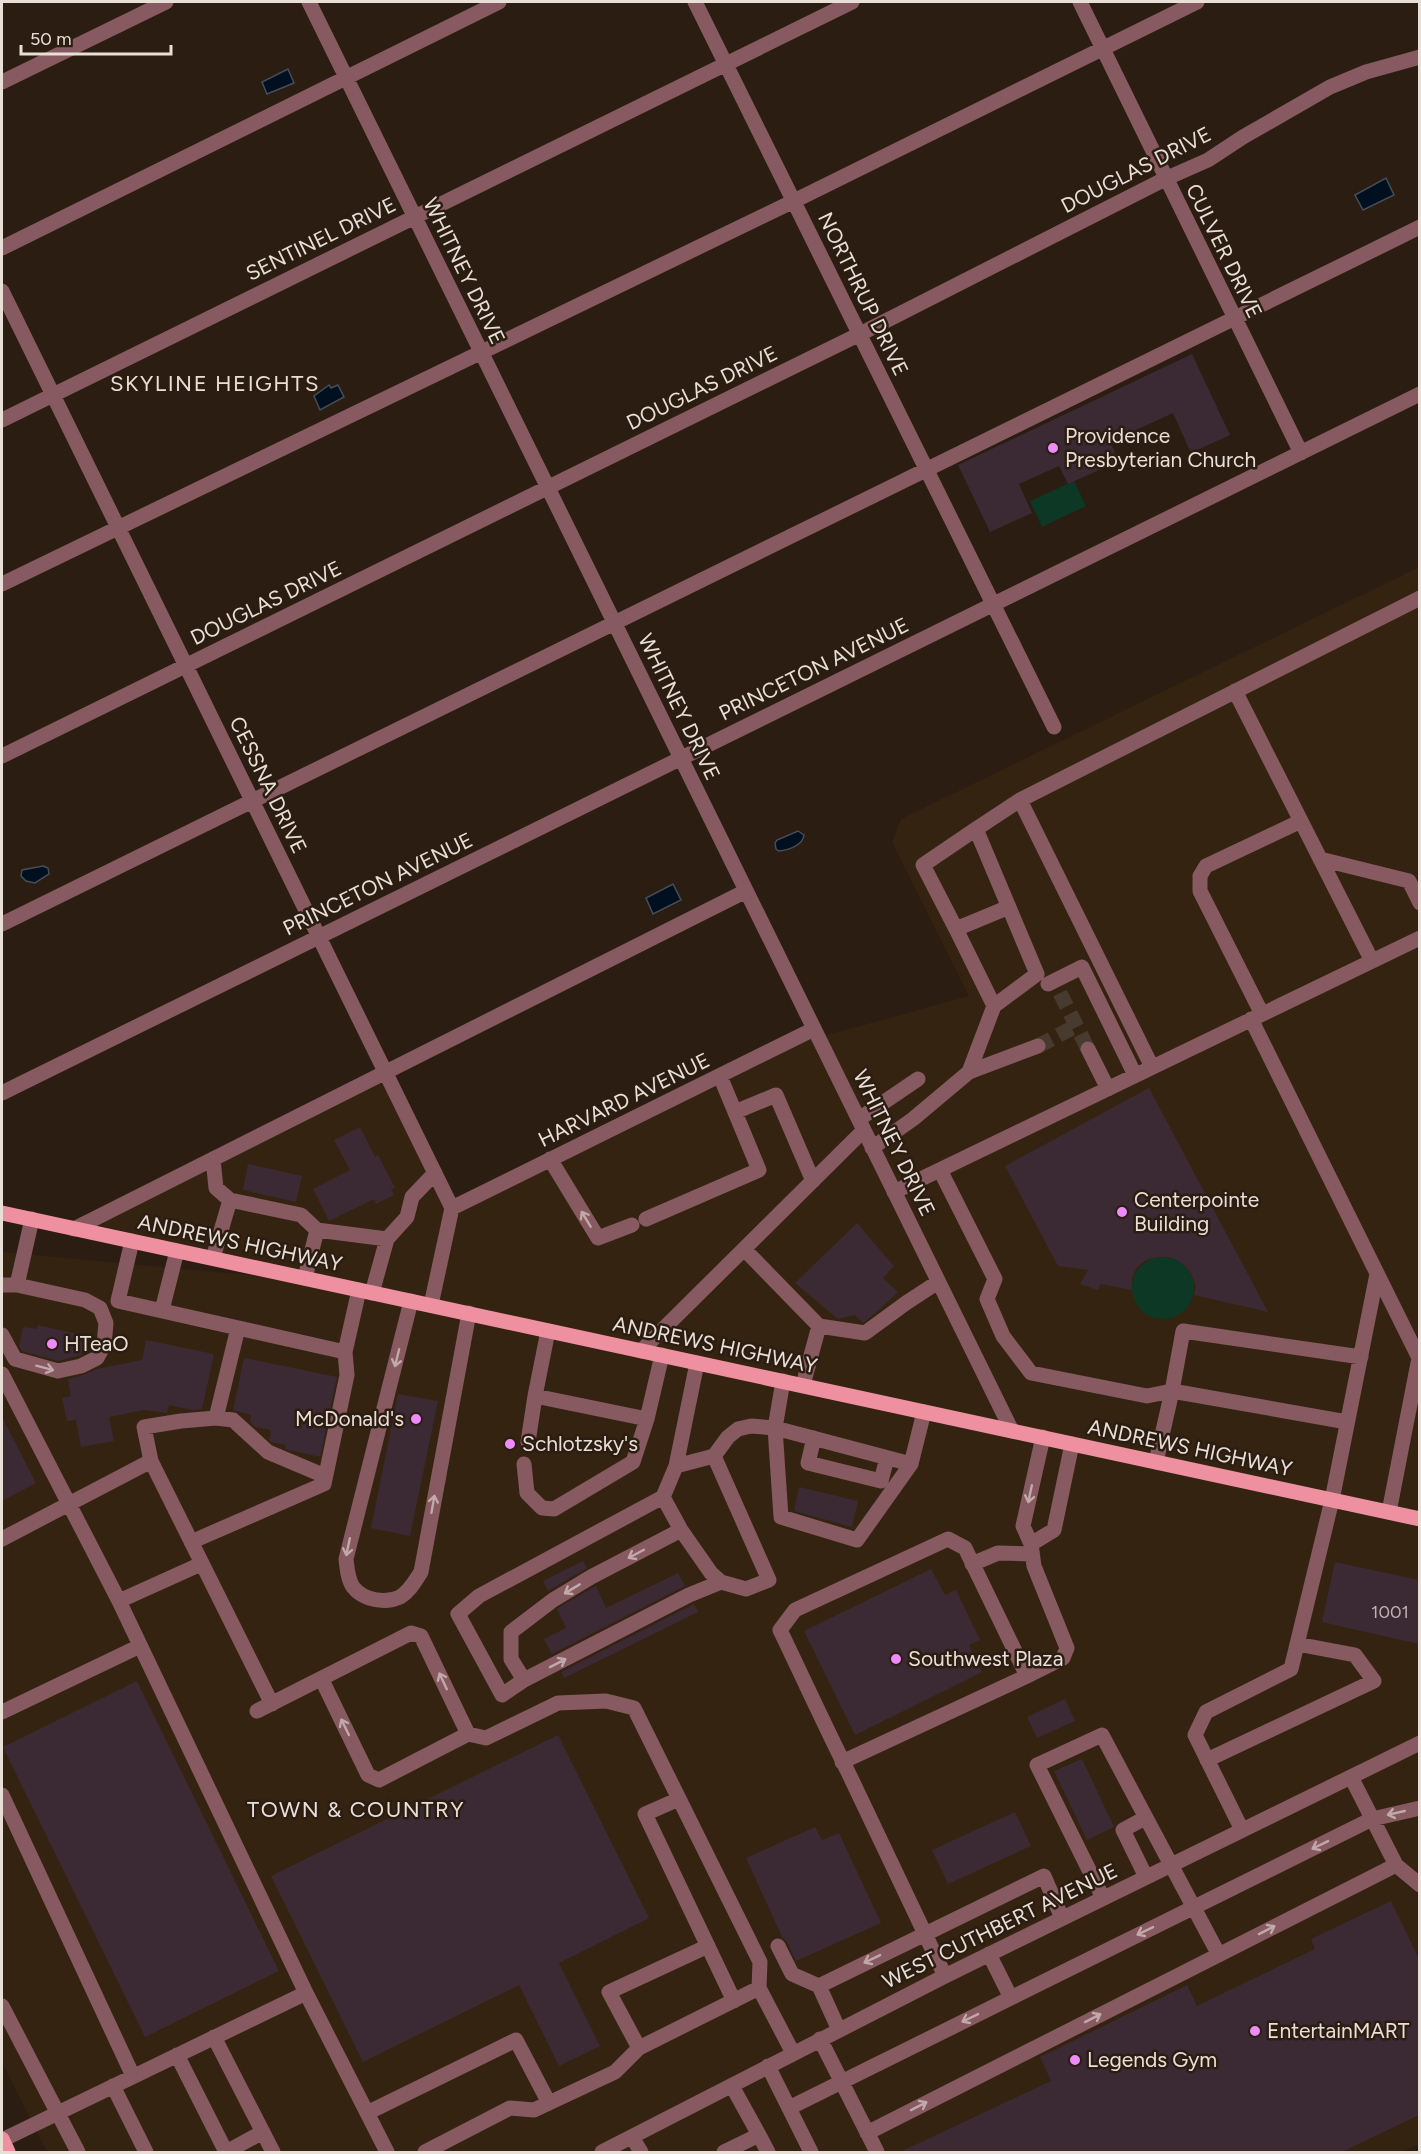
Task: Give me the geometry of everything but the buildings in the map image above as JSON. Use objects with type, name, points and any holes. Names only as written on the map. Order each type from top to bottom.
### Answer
[{"type":"main road","name":"ANDREWS HIGHWAY","points":[[2,1213],[1419,1519]]},
{"type":"main road","points":[[2,2139],[8,2152]]},
{"type":"street","points":[[2,82],[166,2]]},
{"type":"street","name":"WHITNEY DRIVE","points":[[309,2],[1012,1431]]},
{"type":"street","points":[[2,248],[499,2]]},
{"type":"street","name":"NORTHRUP DRIVE","points":[[695,2],[1054,727]]},
{"type":"street","name":"SENTINEL DRIVE","points":[[2,420],[852,2]]},
{"type":"street","name":"CULVER DRIVE","points":[[1080,2],[1301,453]]},
{"type":"street","points":[[2,584],[794,201],[1197,2]]},
{"type":"street","name":"DOUGLAS DRIVE","points":[[2,756],[860,334],[1165,179],[1208,160],[1330,87],[1366,72],[1419,57]]},
{"type":"street","points":[[2,924],[1419,227]]},
{"type":"street","name":"CESSNA DRIVE","points":[[2,291],[452,1208]]},
{"type":"street","name":"PRINCETON AVENUE","points":[[2,1093],[1419,394]]},
{"type":"street","points":[[969,1072],[994,1006],[923,865],[1020,800],[1419,598]]},
{"type":"street","points":[[1235,691],[1372,961]]},
{"type":"street","points":[[1020,800],[1152,1068]]},
{"type":"street","points":[[1301,821],[1206,866],[1200,876],[1200,891],[1256,1017],[1419,1358],[1413,1427],[1389,1512]]},
{"type":"street","points":[[976,829],[1010,907],[1048,984]]},
{"type":"street","points":[[1320,859],[1414,879],[1419,903]]},
{"type":"street","points":[[74,1229],[746,891]]},
{"type":"street","points":[[956,929],[1010,907]]},
{"type":"street","points":[[894,1192],[1419,938]]},
{"type":"street","points":[[994,1006],[1082,967],[1135,1075]]},
{"type":"street","name":"HARVARD AVENUE","points":[[452,1208],[814,1029]]},
{"type":"street","points":[[872,1148],[913,1119],[969,1072],[1038,1046]]},
{"type":"street","points":[[1088,1049],[1108,1089]]},
{"type":"street","points":[[550,1159],[598,1238],[759,1170],[720,1076]]},
{"type":"street","points":[[641,1350],[813,1181],[861,1125],[918,1079]]},
{"type":"street","points":[[735,1112],[776,1095],[813,1181]]},
{"type":"street","points":[[213,1159],[216,1188],[230,1200],[301,1215],[317,1230],[387,1239]]},
{"type":"street","points":[[940,1170],[995,1279],[987,1299],[1003,1336],[1031,1372],[1147,1396],[1172,1391],[1347,1422]]},
{"type":"street","points":[[191,1542],[324,1484],[347,1375],[345,1352],[366,1292],[387,1239],[407,1217],[412,1197],[435,1173]]},
{"type":"street","points":[[213,1258],[230,1200]]},
{"type":"street","points":[[431,1305],[452,1208]]},
{"type":"street","points":[[2,1335],[15,1359],[58,1371],[81,1366],[97,1358],[104,1345],[106,1323],[100,1308],[85,1300],[9,1285],[32,1219]]},
{"type":"street","points":[[305,1278],[317,1230]]},
{"type":"street","points":[[132,1241],[118,1301],[345,1352]]},
{"type":"street","points":[[744,1249],[819,1326],[865,1333],[938,1282]]},
{"type":"street","points":[[162,1311],[177,1251]]},
{"type":"street","points":[[1242,1830],[1195,1735],[1206,1712],[1291,1669],[1332,1500],[1377,1274]]},
{"type":"street","points":[[411,1301],[346,1559],[351,1585],[364,1597],[384,1600],[399,1597],[413,1586],[421,1572],[469,1313]]},
{"type":"street","points":[[803,1386],[819,1326]]},
{"type":"street","points":[[216,1418],[238,1328]]},
{"type":"street","points":[[528,1442],[548,1330]]},
{"type":"street","points":[[1156,1462],[1183,1331],[1360,1357]]},
{"type":"street","points":[[524,1464],[527,1493],[542,1508],[554,1509],[633,1462],[647,1419],[662,1355]]},
{"type":"street","points":[[697,1363],[676,1466],[663,1497],[479,1596],[458,1614],[502,1695],[524,1680],[689,1595],[721,1582]]},
{"type":"street","points":[[2,1374],[119,1601],[306,1993],[387,2152]]},
{"type":"street","points":[[783,1381],[776,1428],[781,1517],[856,1540],[911,1464],[924,1412]]},
{"type":"street","points":[[535,1396],[647,1419]]},
{"type":"street","points":[[272,1704],[151,1461],[144,1427],[216,1418],[233,1420],[268,1452],[325,1476]]},
{"type":"street","points":[[676,1466],[714,1456],[728,1437],[738,1429],[751,1426],[776,1428],[911,1464]]},
{"type":"street","points":[[842,1762],[1063,1658],[1067,1648],[1034,1566],[1032,1549],[1023,1526],[1043,1437]]},
{"type":"street","points":[[814,1438],[808,1464],[881,1480],[887,1458]]},
{"type":"street","points":[[972,1564],[998,1553],[1032,1549],[1054,1530],[1072,1444]]},
{"type":"street","points":[[663,1497],[681,1530],[711,1573],[721,1582],[746,1589],[769,1580],[714,1456]]},
{"type":"street","points":[[2,1539],[151,1461]]},
{"type":"street","points":[[524,1680],[511,1659],[511,1632],[553,1600],[591,1577],[681,1530]]},
{"type":"street","points":[[945,1976],[780,1630],[795,1610],[948,1539],[965,1548],[1027,1676]]},
{"type":"street","points":[[119,1601],[201,1564]]},
{"type":"street","points":[[257,1711],[411,1633],[421,1636],[468,1734]]},
{"type":"street","points":[[1208,1760],[1374,1681],[1355,1655],[1297,1644]]},
{"type":"street","points":[[2,1712],[140,1646]]},
{"type":"street","points":[[322,1680],[368,1775],[379,1780],[468,1734],[486,1738],[558,1703],[606,1701],[634,1708],[760,1962],[759,1988],[793,2053]]},
{"type":"street","points":[[1103,1898],[1037,1765],[1101,1735],[1219,1955]]},
{"type":"street","name":"WEST CUTHBERT AVENUE","points":[[602,2152],[945,1976],[1419,1743]]},
{"type":"street","points":[[1351,1777],[1396,1865],[1419,1885]]},
{"type":"street","points":[[2,1795],[133,2076]]},
{"type":"street","points":[[679,1798],[645,1814],[734,2001]]},
{"type":"street","points":[[789,2108],[1372,1819],[1419,1808]]},
{"type":"street","points":[[1145,1818],[1123,1830],[1146,1877]]},
{"type":"street","points":[[867,2133],[1396,1865]]},
{"type":"street","points":[[819,1986],[1044,1876],[1062,1918]]},
{"type":"street","points":[[639,2048],[609,1992],[708,1946]]},
{"type":"street","points":[[778,1946],[792,1974],[819,1986],[839,2030]]},
{"type":"street","points":[[989,1954],[1011,1998]]},
{"type":"street","points":[[425,2152],[510,2109],[534,2110],[615,2072],[639,2048],[759,1988]]},
{"type":"street","points":[[2,2139],[306,1993]]},
{"type":"street","points":[[2,2006],[56,2114],[78,2152]]},
{"type":"street","points":[[214,2037],[273,2152]]},
{"type":"street","points":[[367,2113],[516,2040],[549,2103]]},
{"type":"street","points":[[820,2040],[877,2152]]},
{"type":"street","points":[[177,2055],[226,2152],[263,2132]]},
{"type":"street","points":[[768,2066],[811,2152]]},
{"type":"street","points":[[113,2086],[146,2152]]},
{"type":"street","points":[[732,2086],[768,2152]]},
{"type":"street","points":[[724,2152],[759,2135]]},
{"type":"street","points":[[632,2138],[641,2152]]},
{"type":"shaded area","points":[[1419,567],[1419,2144],[1402,2152],[47,2152],[2,2062],[2,1252],[346,1284],[85,1222],[386,1072],[453,1207],[816,1030],[820,1037],[969,996],[892,842],[901,819]]},
{"type":"green space","points":[[1074,481],[1086,506],[1042,527],[1030,501]]},
{"type":"green space","points":[[1163,1257],[1180,1262],[1185,1266],[1189,1271],[1194,1288],[1189,1305],[1185,1310],[1180,1314],[1163,1319],[1146,1314],[1141,1310],[1137,1305],[1132,1288],[1137,1271],[1141,1266],[1146,1262]]},
{"type":"water","points":[[288,69],[294,83],[267,94],[262,82]]},
{"type":"water","points":[[1386,178],[1394,195],[1363,210],[1355,195]]},
{"type":"water","points":[[329,385],[331,388],[338,385],[344,397],[320,410],[314,396]]},
{"type":"water","points":[[798,831],[804,835],[801,842],[791,848],[779,851],[776,849],[777,840]]},
{"type":"water","points":[[43,866],[48,868],[49,874],[35,883],[26,881],[21,876],[22,870]]},
{"type":"water","points":[[673,884],[681,900],[653,914],[646,898]]},
{"type":"tunnel","points":[[1060,993],[1088,1049]]},
{"type":"tunnel","points":[[1038,1046],[1076,1026]]},
{"type":"place","name":"Providence Presbyterian Church","points":[[1053,448]]},
{"type":"place","name":"Centerpointe Building","points":[[1122,1212]]},
{"type":"place","name":"HTeaO","points":[[52,1344]]},
{"type":"place","name":"McDonald's","points":[[416,1419]]},
{"type":"place","name":"Schlotzsky's","points":[[510,1444]]},
{"type":"place","name":"Southwest Plaza","points":[[896,1659]]},
{"type":"place","name":"EntertainMART","points":[[1255,2031]]},
{"type":"place","name":"Legends Gym","points":[[1075,2060]]},
{"type":"district","name":"SKYLINE HEIGHTS","points":[[215,383]]},
{"type":"district","name":"TOWN & COUNTRY","points":[[356,1809]]}]
